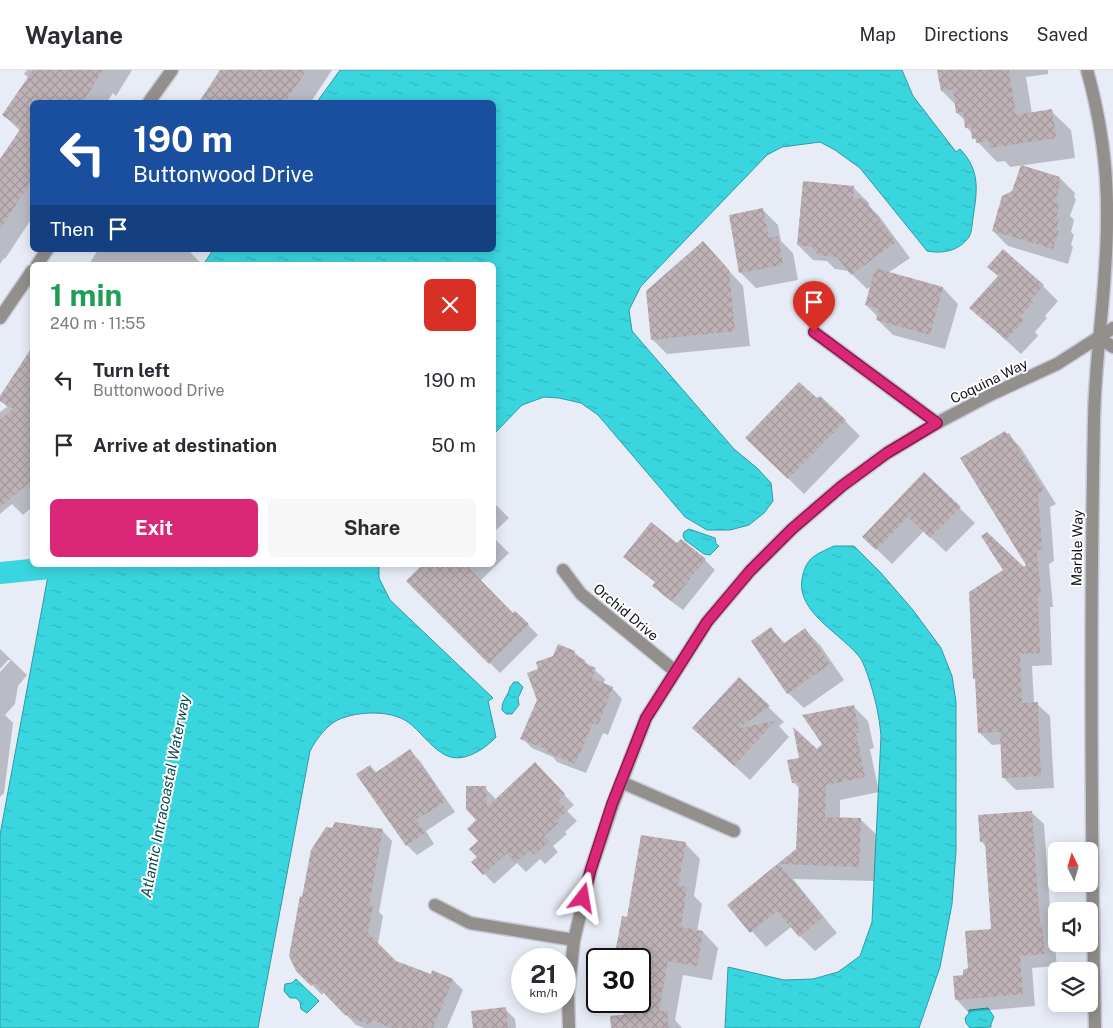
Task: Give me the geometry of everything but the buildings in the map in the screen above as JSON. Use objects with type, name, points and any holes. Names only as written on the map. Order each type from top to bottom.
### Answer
[{"type":"street","points":[[150,100],[172,70]]},
{"type":"street","name":"Marble Way","points":[[1086,70],[1100,127],[1106,176],[1107,224],[1094,413],[1091,566],[1091,840],[1095,1028]]},
{"type":"street","points":[[0,318],[30,274]]},
{"type":"street","name":"Coquina Way","points":[[569,1028],[568,995],[574,940],[591,869],[621,782],[646,718],[707,622],[750,571],[792,529],[842,486],[887,453],[937,423],[990,395],[1057,364],[1113,328]]},
{"type":"street","points":[[814,332],[937,423]]},
{"type":"street","points":[[1098,338],[1113,347]]},
{"type":"street","name":"Orchid Drive","points":[[563,570],[581,594],[675,672]]},
{"type":"street","points":[[621,782],[734,831]]},
{"type":"street","points":[[435,905],[470,923],[574,940]]},
{"type":"water","points":[[340,70],[902,70],[913,96],[956,152],[960,149],[971,165],[976,182],[976,190],[971,233],[965,242],[956,248],[945,252],[927,251],[860,168],[835,150],[820,142],[782,147],[767,155],[641,286],[629,310],[632,331],[734,449],[757,468],[771,483],[773,501],[764,513],[749,525],[730,530],[707,530],[685,517],[598,415],[581,403],[544,397],[522,405],[496,432],[496,262],[205,262],[212,252],[496,252],[496,100],[318,100]]},
{"type":"water","points":[[689,529],[715,538],[716,544],[719,546],[710,555],[704,554],[685,540],[684,532]]},
{"type":"water","points":[[834,546],[854,546],[881,573],[913,610],[941,648],[952,676],[956,702],[956,851],[952,904],[940,967],[919,1028],[725,1028],[728,967],[784,980],[813,979],[838,972],[860,956],[872,922],[881,736],[873,691],[861,659],[814,613],[806,602],[802,591],[802,579],[809,561]]},
{"type":"water","name":"Atlantic Intracoastal Waterway","points":[[50,567],[379,567],[379,578],[390,600],[493,698],[488,701],[496,737],[485,747],[464,757],[449,757],[433,746],[408,722],[381,713],[361,714],[342,718],[330,725],[317,739],[310,751],[258,1028],[0,1028],[0,835]]},
{"type":"water","points":[[514,682],[518,682],[523,687],[518,698],[519,705],[512,714],[506,714],[502,710],[503,704]]},
{"type":"water","points":[[296,979],[319,1001],[307,1013],[301,1009],[300,1002],[296,998],[290,998],[284,991],[285,984],[292,983]]},
{"type":"water","points":[[988,1008],[994,1017],[991,1027],[970,1028],[965,1018],[969,1010]]},
{"type":"waterway","points":[[0,573],[81,567]]},
{"type":"route","points":[[583,898],[612,804],[646,718],[707,622],[750,571],[792,529],[842,486],[887,453],[937,423],[814,332]]}]
